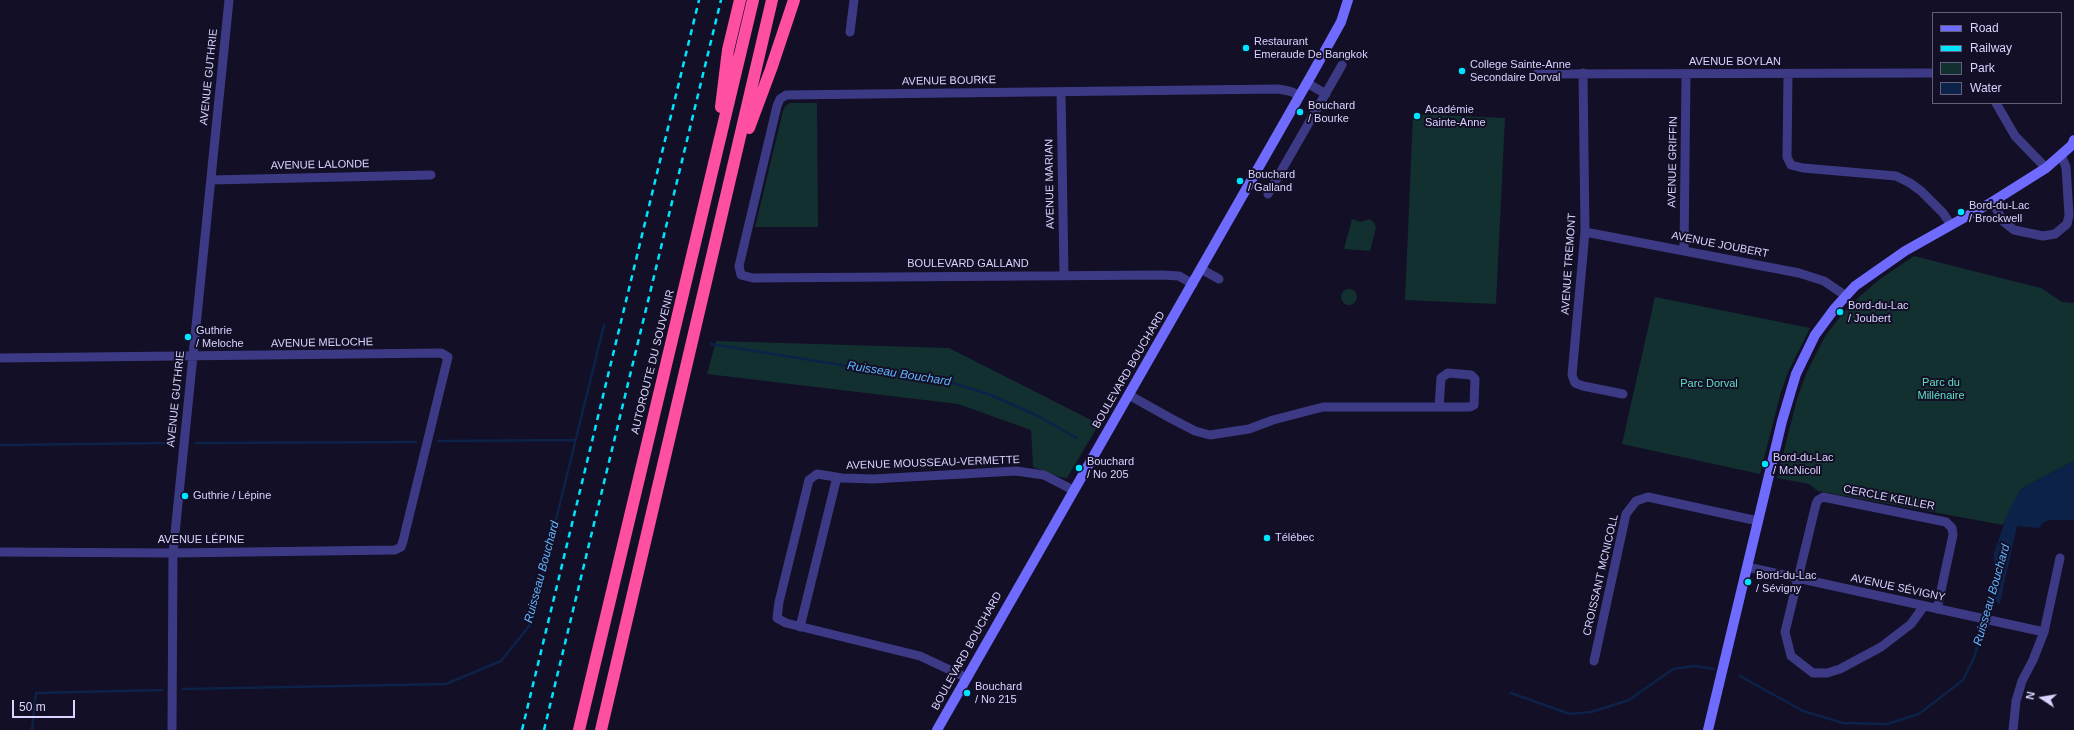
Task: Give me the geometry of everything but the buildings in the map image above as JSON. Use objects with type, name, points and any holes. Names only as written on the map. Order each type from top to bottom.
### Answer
[{"type":"highway","points":[[712,172],[728,50],[740,0]]},
{"type":"highway","name":"AUTOROUTE DU SOUVENIR","points":[[579,730],[754,0]]},
{"type":"highway","points":[[601,730],[772,0]]},
{"type":"highway","points":[[734,166],[771,69],[794,0]]},
{"type":"main road","name":"BOULEVARD BOUCHARD","points":[[937,730],[1307,83],[1341,22],[1348,0]]},
{"type":"main road","points":[[1708,730],[1782,421],[1796,374],[1815,335],[1846,296],[1890,260],[1992,202],[2046,168],[2073,143]]},
{"type":"street","name":"AVENUE GUTHRIE","points":[[172,730],[173,553],[229,0]]},
{"type":"street","points":[[850,32],[854,0]]},
{"type":"street","points":[[1268,194],[1342,65]]},
{"type":"street","name":"AVENUE BOYLAN","points":[[1537,74],[1932,73]]},
{"type":"street","name":"AVENUE TREMONT","points":[[1584,74],[1585,232],[1572,374],[1575,383],[1623,394]]},
{"type":"street","name":"AVENUE GRIFFIN","points":[[1684,250],[1686,74]]},
{"type":"street","points":[[1788,74],[1787,157],[1791,165],[1803,168],[1896,176],[1910,183],[1921,191],[1943,213],[1951,225]]},
{"type":"street","points":[[1307,83],[1326,94]]},
{"type":"street","name":"AVENUE BOURKE","points":[[741,275],[739,266],[742,249],[777,106],[783,97],[790,95],[1278,89],[1287,90],[1300,95]]},
{"type":"street","name":"AVENUE MARIAN","points":[[1061,92],[1064,275]]},
{"type":"street","points":[[1997,104],[2015,136],[2046,168]]},
{"type":"street","points":[[1992,202],[2004,222],[2014,230],[2042,236],[2055,234],[2066,224],[2069,215],[2066,167],[2061,155]]},
{"type":"street","name":"AVENUE LALONDE","points":[[211,180],[431,175]]},
{"type":"street","name":"AVENUE JOUBERT","points":[[1585,232],[1684,250],[1810,276],[1835,287],[1846,296]]},
{"type":"street","points":[[1201,269],[1219,280]]},
{"type":"street","name":"BOULEVARD GALLAND","points":[[741,275],[762,278],[1172,275],[1179,276],[1193,284]]},
{"type":"street","name":"AVENUE MELOCHE","points":[[0,358],[441,354],[448,357],[401,547]]},
{"type":"street","points":[[1129,395],[1194,431],[1210,435],[1250,429],[1273,420],[1323,407],[1439,407],[1470,407],[1474,404],[1475,379],[1471,375],[1448,373],[1441,378],[1439,407]]},
{"type":"street","name":"AVENUE MOUSSEAU-VERMETTE","points":[[967,678],[920,656],[781,622],[777,618],[777,612],[808,482],[811,477],[817,474],[837,477],[880,478],[1016,471],[1044,475],[1073,490]]},
{"type":"street","name":"AVENUE MOUSSEAU-VERMETTE","points":[[800,627],[837,477]]},
{"type":"street","name":"CROISSANT MCNICOLL","points":[[1594,660],[1626,514],[1636,501],[1648,497],[1758,521]]},
{"type":"street","name":"CERCLE KEILLER","points":[[1798,578],[1816,504],[1823,497],[1946,522],[1952,528],[1953,535],[1938,609]]},
{"type":"street","name":"AVENUE LÉPINE","points":[[0,552],[173,553],[395,550],[401,547]]},
{"type":"street","points":[[2013,730],[2018,691],[2044,632],[2060,558]]},
{"type":"street","name":"AVENUE SÉVIGNY","points":[[1747,567],[2044,632]]},
{"type":"street","points":[[1798,578],[1785,632],[1791,656],[1813,673],[1827,673],[1840,669],[1881,647],[1911,624],[1924,606]]},
{"type":"green space","points":[[790,103],[817,103],[818,227],[755,227],[783,111],[785,106]]},
{"type":"green space","points":[[1413,114],[1505,118],[1496,304],[1405,300]]},
{"type":"green space","points":[[1352,219],[1360,222],[1369,219],[1374,222],[1376,228],[1370,251],[1344,249]]},
{"type":"green space","name":"Parc du Millénaire","points":[[1914,256],[2041,288],[2062,302],[2074,303],[2074,461],[2024,487],[2019,492],[2003,525],[1818,491],[1809,484],[1777,478],[1797,399],[1806,374],[1824,338],[1842,314],[1859,297],[1880,279]]},
{"type":"green space","points":[[1349,289],[1356,294],[1357,297],[1352,304],[1349,305],[1342,300],[1341,297],[1346,290]]},
{"type":"green space","name":"Parc Dorval","points":[[1655,297],[1810,328],[1789,370],[1781,392],[1760,474],[1622,444]]},
{"type":"green space","points":[[716,341],[949,348],[1099,424],[1067,478],[1060,477],[1033,467],[1031,430],[958,404],[707,374]]},
{"type":"water","points":[[2074,461],[2074,520],[2049,520],[2044,522],[2039,528],[2017,526],[1999,605],[1994,598],[1994,553],[2009,510],[2019,492],[2024,487]]},
{"type":"waterway","name":"Ruisseau Bouchard","points":[[183,689],[446,684],[501,661],[530,625],[604,325]]},
{"type":"waterway","name":"Ruisseau Bouchard","points":[[711,344],[953,383],[991,395],[1038,416],[1077,438]]},
{"type":"waterway","points":[[438,441],[575,440]]},
{"type":"waterway","points":[[196,443],[416,442]]},
{"type":"waterway","points":[[0,445],[172,443]]},
{"type":"waterway","name":"Ruisseau Bouchard","points":[[1987,617],[1994,595]]},
{"type":"waterway","name":"Ruisseau Bouchard","points":[[1740,676],[1803,711],[1843,723],[1887,724],[1919,714],[1963,680],[1973,660],[1986,622]]},
{"type":"waterway","name":"Ruisseau Bouchard","points":[[1511,693],[1570,714],[1591,712],[1629,700],[1673,669],[1695,666],[1714,669]]},
{"type":"waterway","name":"Ruisseau Bouchard","points":[[32,730],[36,693],[162,690]]},
{"type":"railway","points":[[522,730],[699,0]]},
{"type":"railway","points":[[544,730],[721,0]]},
{"type":"place","name":"Restaurant Emeraude De Bangkok","points":[[1246,48]]},
{"type":"place","name":"College Sainte-Anne Secondaire Dorval","points":[[1462,71]]},
{"type":"place","name":"Bouchard / Bourke","points":[[1300,112]]},
{"type":"place","name":"Académie Sainte-Anne","points":[[1417,116]]},
{"type":"place","name":"Bouchard / Galland","points":[[1240,181]]},
{"type":"place","name":"Bord-du-Lac / Brockwell","points":[[1961,212]]},
{"type":"place","name":"Bord-du-Lac / Joubert","points":[[1840,312]]},
{"type":"place","name":"Guthrie / Meloche","points":[[188,337]]},
{"type":"place","name":"Bord-du-Lac / McNicoll","points":[[1765,464]]},
{"type":"place","name":"Bouchard / No 205","points":[[1079,468]]},
{"type":"place","name":"Guthrie / Lépine","points":[[185,496]]},
{"type":"place","name":"Télébec","points":[[1267,538]]},
{"type":"place","name":"Bord-du-Lac / Sévigny","points":[[1748,582]]},
{"type":"place","name":"Bouchard / No 215","points":[[967,693]]}]
